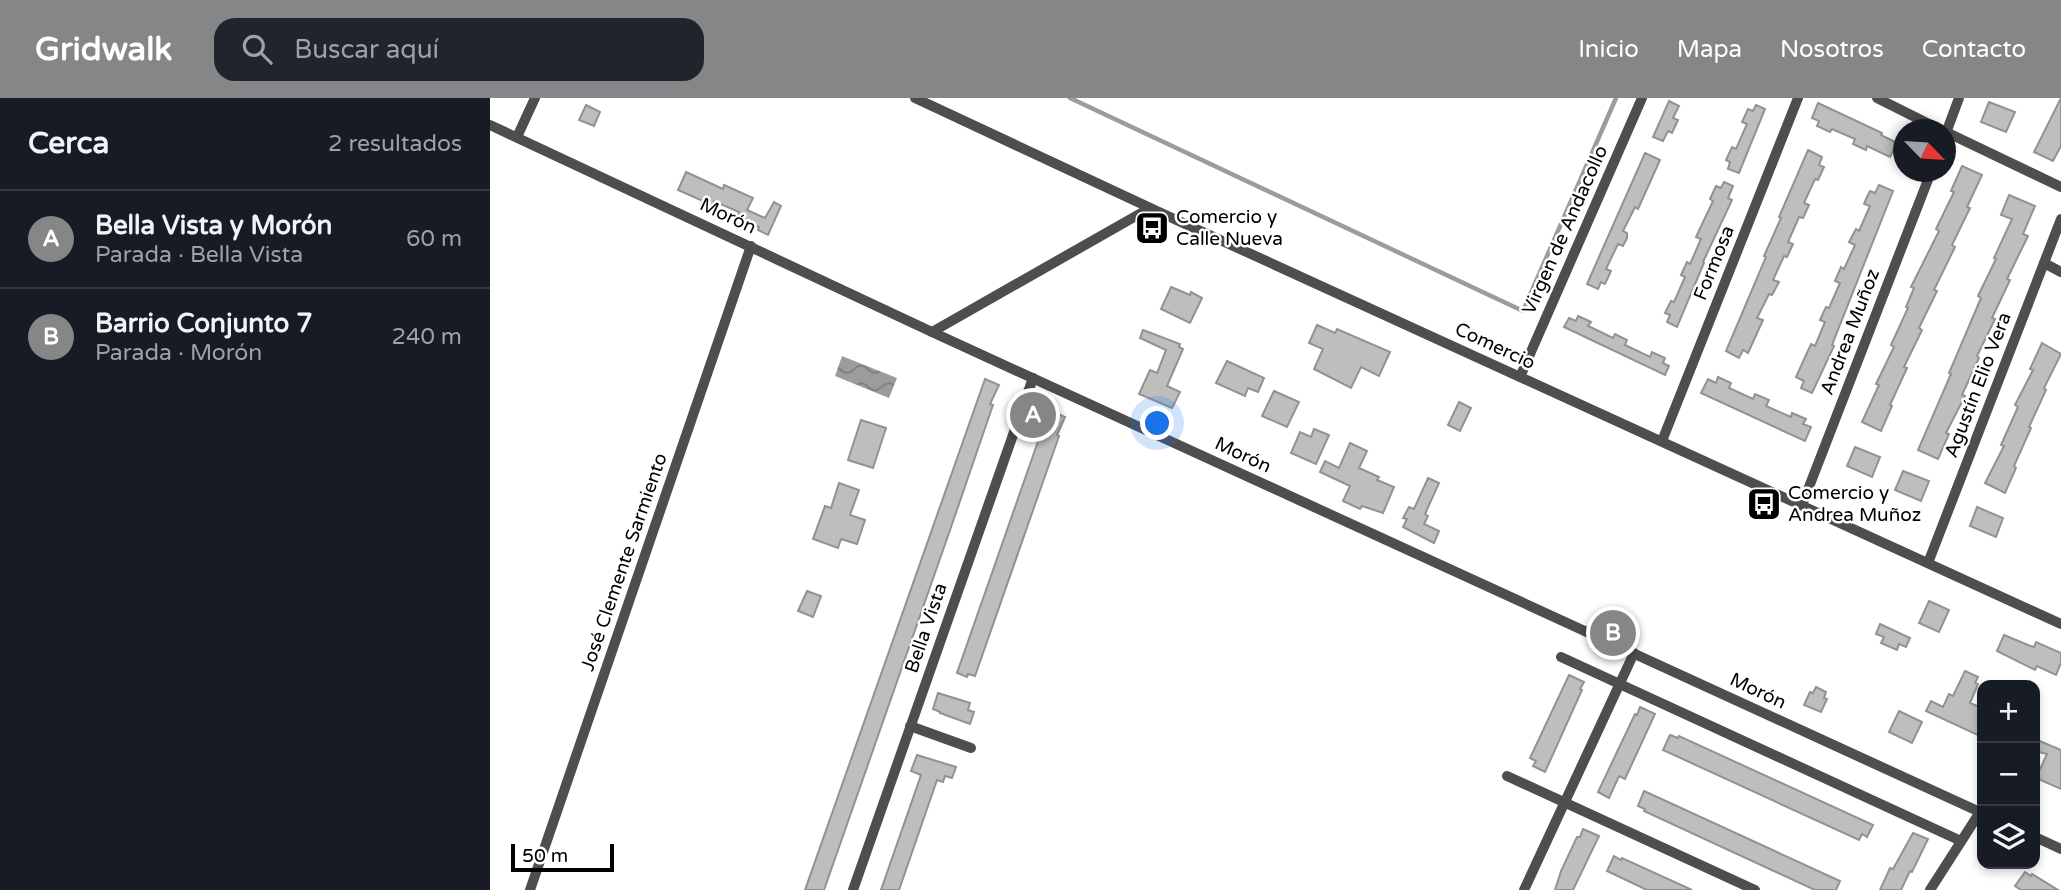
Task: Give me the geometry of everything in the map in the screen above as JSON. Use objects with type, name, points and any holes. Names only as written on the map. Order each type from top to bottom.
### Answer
[{"type":"street","points":[[517,137],[536,98]]},
{"type":"street","name":"Comercio","points":[[915,98],[2061,624]]},
{"type":"street","name":"Virgen de Andacollo","points":[[1520,377],[1642,98]]},
{"type":"street","name":"Formosa","points":[[1662,441],[1798,98]]},
{"type":"street","points":[[1877,98],[1918,119]]},
{"type":"street","points":[[1950,119],[1959,98]]},
{"type":"street","name":"Morón","points":[[490,125],[932,332],[1977,810]]},
{"type":"street","points":[[1956,138],[2061,187]]},
{"type":"street","name":"Andrea Muñoz","points":[[1801,505],[1927,182]]},
{"type":"street","points":[[932,332],[1150,208]]},
{"type":"street","name":"Agustín Elio Vera","points":[[1928,563],[2061,219]]},
{"type":"street","name":"José Clemente Sarmiento","points":[[530,890],[751,246]]},
{"type":"street","points":[[2044,264],[2061,272]]},
{"type":"street","name":"Bella Vista","points":[[853,890],[1032,377]]},
{"type":"street","points":[[1524,890],[1634,653]]},
{"type":"street","points":[[1561,657],[1961,841]]},
{"type":"street","points":[[910,726],[971,748]]},
{"type":"street","points":[[1507,776],[1752,890]]},
{"type":"street","points":[[1930,890],[1977,818]]},
{"type":"street","points":[[2040,839],[2061,849]]},
{"type":"water","points":[[842,356],[897,378],[889,398],[835,376]]},
{"type":"building","points":[[2061,98],[2061,146],[2053,161],[2034,152]]},
{"type":"building","points":[[1669,101],[1679,106],[1673,118],[1678,120],[1672,133],[1668,131],[1663,141],[1653,137]]},
{"type":"building","points":[[1989,102],[2015,112],[2006,132],[1981,122]]},
{"type":"building","points":[[1818,103],[1882,133],[1881,135],[1893,141],[1893,151],[1890,157],[1867,146],[1866,150],[1853,144],[1855,139],[1817,126],[1819,121],[1812,118]]},
{"type":"building","points":[[586,105],[600,112],[594,126],[579,120]]},
{"type":"building","points":[[1756,105],[1765,109],[1739,173],[1728,169],[1730,162],[1726,160],[1732,147],[1736,149],[1747,124],[1742,122],[1748,109],[1753,111]]},
{"type":"building","points":[[1808,150],[1822,157],[1819,165],[1824,167],[1804,203],[1809,205],[1803,218],[1799,217],[1788,242],[1793,244],[1773,280],[1779,282],[1772,295],[1769,294],[1757,318],[1763,320],[1748,353],[1743,350],[1739,358],[1726,351]]},
{"type":"building","points":[[1645,153],[1660,160],[1638,209],[1635,207],[1623,231],[1627,233],[1627,238],[1623,246],[1618,244],[1606,269],[1611,271],[1605,284],[1601,282],[1598,289],[1587,284]]},
{"type":"building","points":[[1962,166],[1982,175],[1952,245],[1955,247],[1934,290],[1937,291],[1919,328],[1922,330],[1904,367],[1907,368],[1881,431],[1862,422],[1894,347],[1891,345],[1908,308],[1906,307],[1914,288],[1911,287],[1939,231],[1936,229],[1954,192],[1951,191]]},
{"type":"building","points":[[686,172],[723,189],[724,185],[753,198],[747,210],[765,218],[774,202],[781,206],[768,235],[758,230],[759,227],[737,217],[739,212],[714,201],[711,209],[701,204],[703,201],[678,190]]},
{"type":"building","points":[[1724,182],[1733,186],[1728,198],[1732,200],[1677,327],[1667,322],[1670,315],[1665,313],[1671,301],[1674,302],[1685,277],[1681,275],[1687,262],[1690,264],[1701,239],[1696,237],[1713,201],[1710,199],[1716,186],[1721,188]]},
{"type":"building","points":[[1879,185],[1893,191],[1832,345],[1834,346],[1812,393],[1801,388],[1804,381],[1796,377],[1811,344],[1815,346],[1825,322],[1820,320],[1826,307],[1829,308],[1840,283],[1835,281],[1855,245],[1849,242],[1856,229],[1859,231],[1870,206],[1864,204],[1867,197],[1870,191],[1875,193]]},
{"type":"building","points":[[2009,195],[2035,206],[2023,234],[2028,236],[2007,279],[2010,280],[1992,318],[1995,319],[1977,356],[1979,358],[1962,395],[1965,396],[1946,433],[1949,434],[1938,459],[1918,450],[1981,298],[1978,296],[2012,219],[2001,215]]},
{"type":"building","points":[[1171,287],[1202,298],[1190,323],[1161,309]]},
{"type":"building","points":[[1578,316],[1591,322],[1588,326],[1613,338],[1615,334],[1627,340],[1625,345],[1650,357],[1652,352],[1665,358],[1663,363],[1669,366],[1665,375],[1564,327],[1569,318],[1576,321]]},
{"type":"building","points":[[1317,325],[1335,333],[1337,329],[1390,352],[1379,376],[1361,367],[1351,388],[1314,369],[1323,349],[1309,343]]},
{"type":"building","points":[[1143,330],[1180,344],[1179,347],[1183,349],[1167,386],[1180,392],[1172,408],[1139,394],[1150,370],[1157,373],[1166,350],[1140,338]]},
{"type":"building","points":[[2042,343],[2061,354],[2044,388],[2046,390],[2029,427],[2031,428],[2005,493],[1985,483],[2004,446],[2001,445],[2018,407],[2015,405],[2033,370],[2030,369]]},
{"type":"building","points":[[1227,361],[1264,378],[1258,392],[1248,388],[1245,396],[1216,383]]},
{"type":"building","points":[[1718,377],[1731,383],[1729,388],[1753,399],[1755,394],[1769,400],[1766,406],[1791,417],[1792,413],[1806,419],[1803,424],[1811,427],[1805,441],[1701,393],[1708,379],[1716,383]]},
{"type":"building","points":[[985,379],[999,385],[990,404],[993,405],[824,890],[805,890]]},
{"type":"building","points":[[1274,391],[1299,402],[1287,427],[1262,416]]},
{"type":"building","points":[[1459,402],[1471,408],[1460,431],[1448,425]]},
{"type":"building","points":[[1049,410],[1065,417],[975,676],[968,674],[967,677],[957,673]]},
{"type":"building","points":[[861,420],[886,428],[873,468],[848,460]]},
{"type":"building","points":[[1314,429],[1329,435],[1316,464],[1291,453],[1300,432],[1311,437]]},
{"type":"building","points":[[1350,443],[1367,451],[1359,468],[1394,487],[1383,513],[1362,506],[1360,509],[1343,501],[1350,486],[1320,472],[1325,461],[1339,468]]},
{"type":"building","points":[[1855,447],[1880,457],[1872,477],[1847,466]]},
{"type":"building","points":[[1903,471],[1929,481],[1921,501],[1895,490]]},
{"type":"building","points":[[1428,478],[1439,483],[1425,514],[1428,516],[1424,524],[1439,531],[1434,543],[1403,527],[1407,519],[1403,518],[1409,507],[1414,509]]},
{"type":"building","points":[[839,483],[859,490],[850,515],[865,520],[857,544],[841,539],[838,548],[813,539],[825,506],[831,508]]},
{"type":"building","points":[[1977,507],[2003,518],[1996,537],[1970,526]]},
{"type":"building","points":[[807,591],[821,596],[813,617],[798,611]]},
{"type":"building","points":[[1929,601],[1949,610],[1939,632],[1919,623]]},
{"type":"building","points":[[1880,624],[1910,638],[1906,647],[1899,644],[1897,650],[1881,643],[1884,637],[1876,634]]},
{"type":"building","points":[[2004,635],[2034,647],[2036,642],[2061,653],[2061,663],[2056,675],[2037,666],[2035,670],[1997,651]]},
{"type":"building","points":[[1965,671],[1978,677],[1970,703],[1977,706],[1977,735],[1926,711],[1931,701],[1943,707],[1949,694],[1953,696]]},
{"type":"building","points":[[1569,675],[1584,682],[1545,772],[1533,766],[1536,761],[1530,758]]},
{"type":"building","points":[[1816,687],[1826,692],[1824,698],[1827,699],[1821,712],[1804,705],[1810,692],[1813,693]]},
{"type":"building","points":[[938,693],[970,703],[968,710],[974,712],[970,724],[933,709]]},
{"type":"building","points":[[1640,707],[1655,714],[1625,779],[1619,776],[1609,798],[1598,792]]},
{"type":"building","points":[[1899,711],[1922,722],[1912,743],[1889,732]]},
{"type":"building","points":[[1670,735],[1679,736],[1873,825],[1867,837],[1862,834],[1859,840],[1663,750]]},
{"type":"building","points":[[2040,741],[2061,750],[2061,789],[2040,780],[2040,769],[2047,754],[2040,752]]},
{"type":"building","points":[[917,755],[956,767],[952,778],[945,776],[943,782],[937,780],[899,890],[881,890],[921,775],[911,771]]},
{"type":"building","points":[[1644,791],[1840,881],[1836,890],[1815,890],[1644,811],[1645,809],[1638,806]]},
{"type":"building","points":[[1583,829],[1599,836],[1573,890],[1555,890],[1561,871]]},
{"type":"building","points":[[1913,833],[1928,839],[1912,872],[1910,871],[1901,890],[1880,890],[1890,868],[1893,869]]},
{"type":"building","points":[[1614,856],[1692,890],[1647,890],[1607,871]]},
{"type":"building","points":[[2025,872],[2058,890],[2021,890],[2015,886]]},
{"type":"waterway","points":[[1070,98],[1523,311],[1616,98]]},
{"type":"place","name":"Comercio y Calle Nueva","points":[[1152,228]]},
{"type":"place","name":"Bella Vista y Morón","points":[[1033,415]]},
{"type":"place","name":"Comercio y Andrea Muñoz","points":[[1764,504]]},
{"type":"place","name":"Barrio Conjunto 7","points":[[1613,633]]}]
